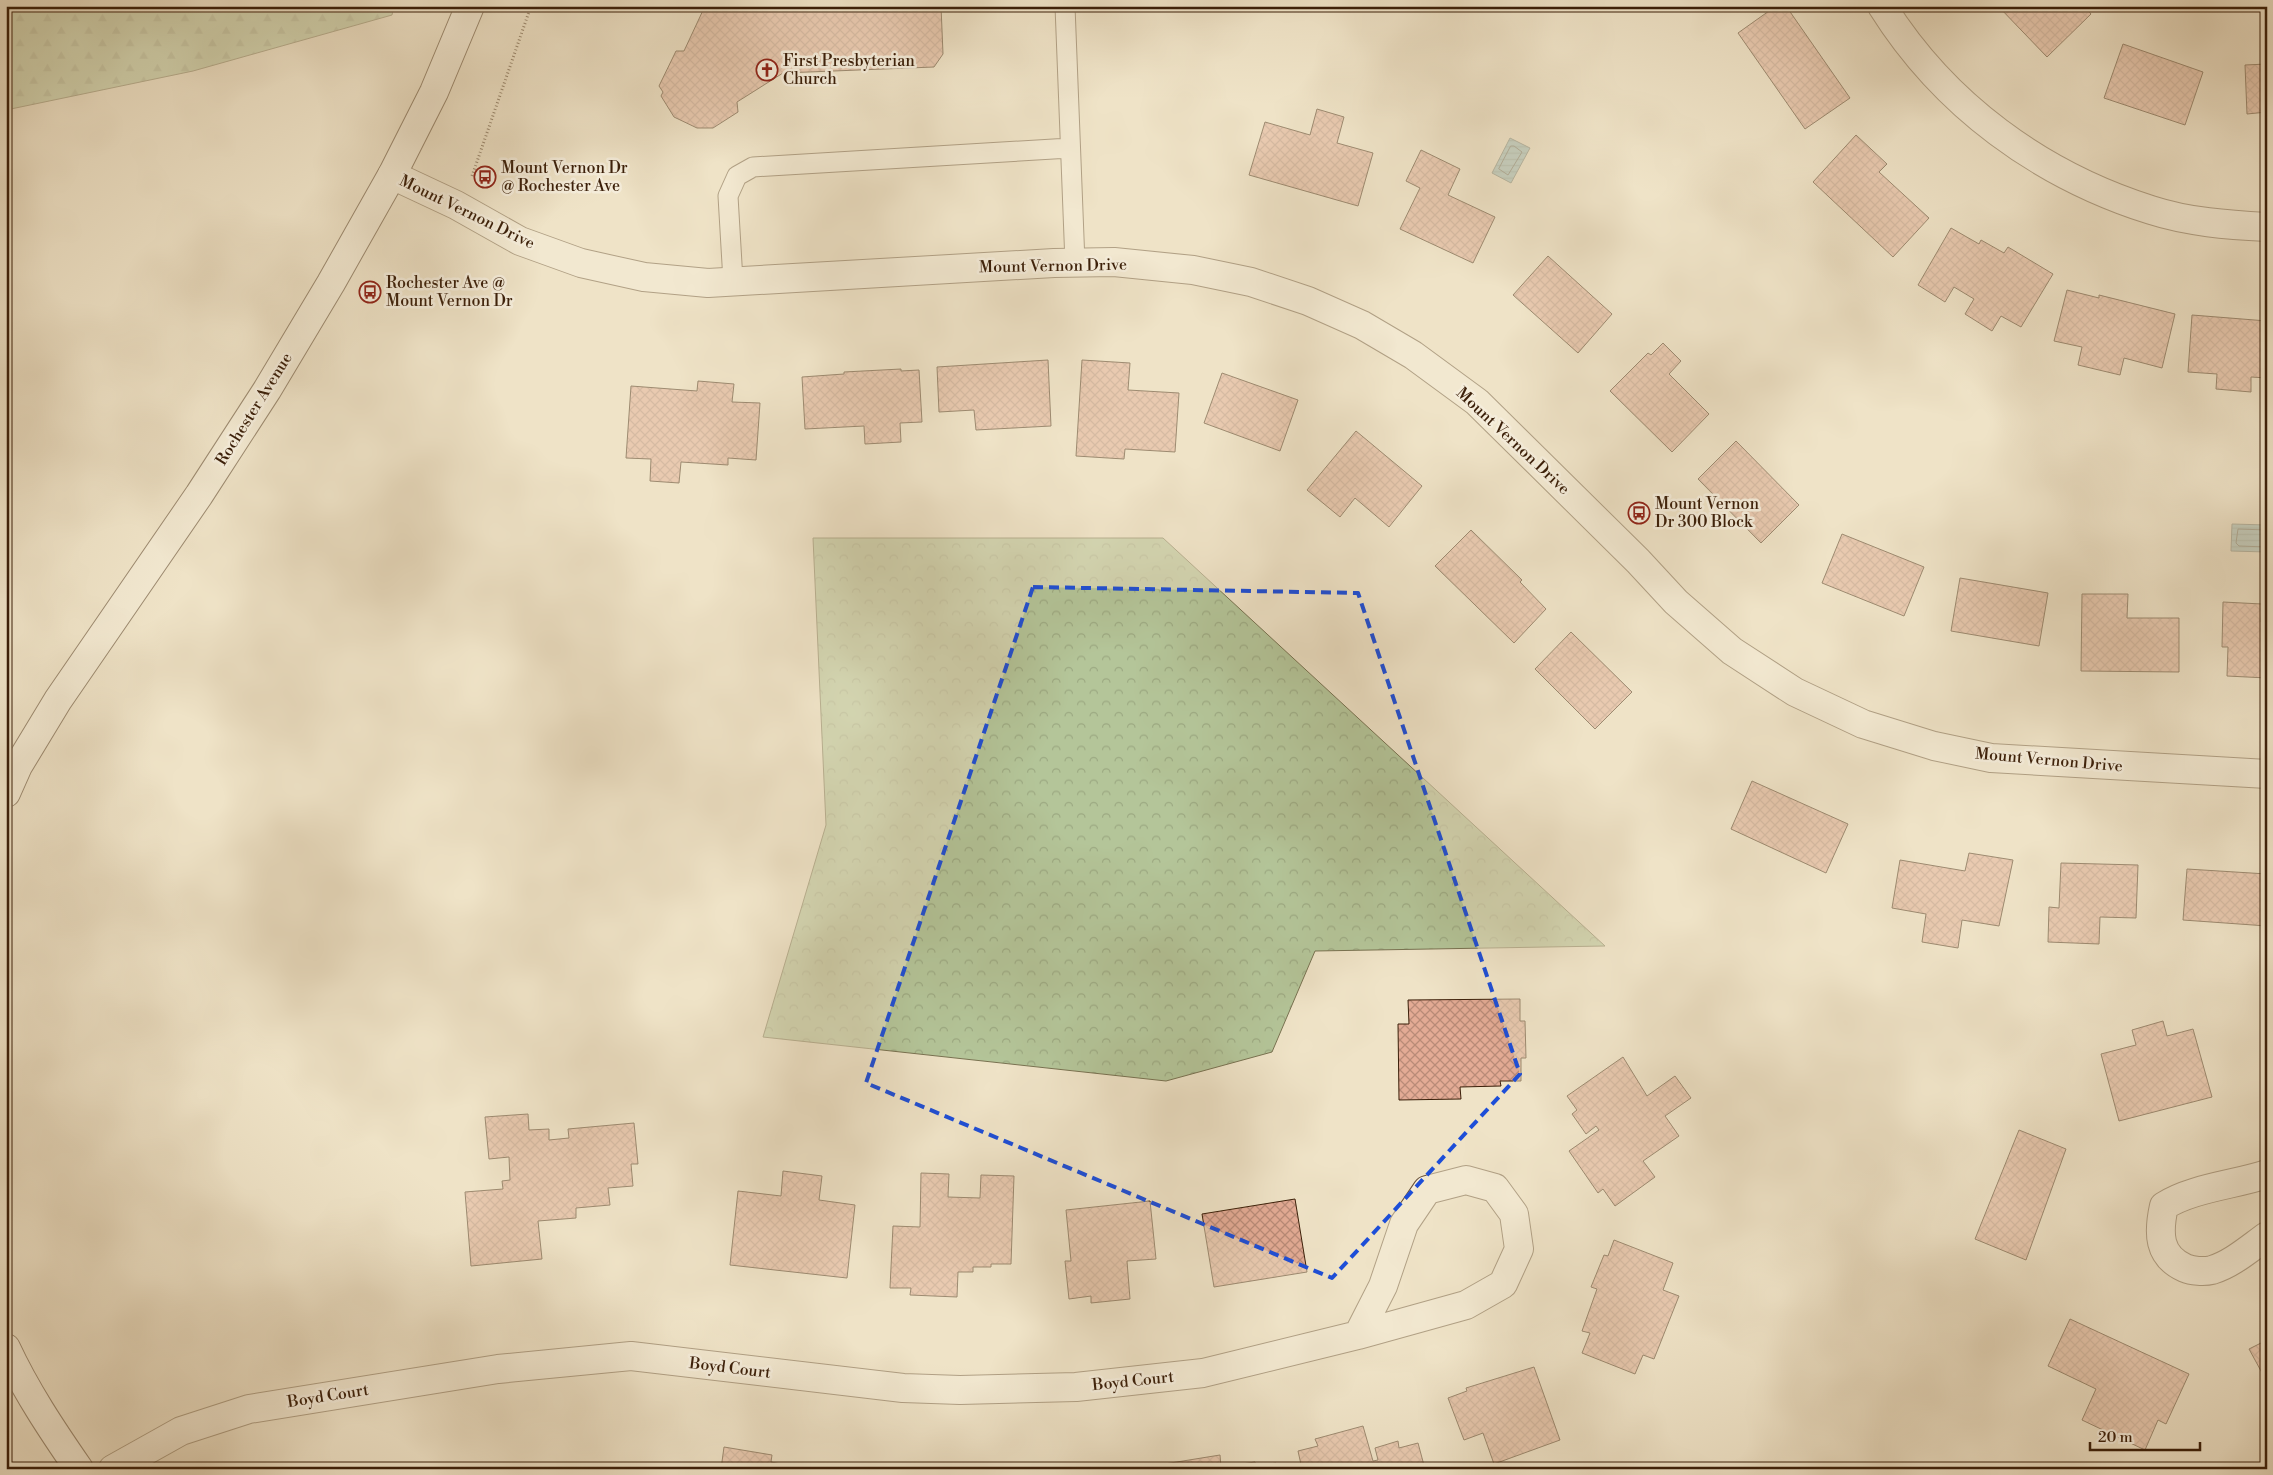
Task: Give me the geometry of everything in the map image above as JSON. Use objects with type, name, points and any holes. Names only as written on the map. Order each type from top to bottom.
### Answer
[{"type":"street","name":"Rochester Avenue","points":[[6,793],[12,763],[58,700],[199,495],[267,390],[331,283],[392,175],[434,92],[470,6]]},
{"type":"street","points":[[1882,6],[1900,34],[1942,85],[1979,118],[2032,157],[2090,188],[2152,211],[2217,224],[2267,228]]},
{"type":"street","name":"Mount Vernon Drive","points":[[392,175],[456,204],[520,241],[581,263],[644,277],[708,283],[1114,262],[1193,270],[1251,282],[1308,301],[1362,325],[1413,355],[1477,402],[1638,561],[1676,602],[1732,652],[1795,692],[1862,724],[1934,746],[1991,758],[2267,774]]},
{"type":"street","points":[[2267,1174],[2177,1198],[2164,1206],[2160,1224],[2162,1245],[2173,1262],[2191,1270],[2211,1271],[2235,1259],[2267,1236]]},
{"type":"street","name":"Boyd Court","points":[[113,1469],[181,1431],[249,1409],[498,1369],[632,1356],[903,1388],[960,1390],[1076,1387],[1203,1373],[1358,1335],[1466,1306],[1503,1284],[1519,1249],[1514,1214],[1495,1188],[1466,1180],[1427,1190],[1404,1224],[1383,1286],[1358,1335]]},
{"type":"street","points":[[6,1348],[15,1368],[49,1427],[79,1469]]},
{"type":"lane","points":[[1065,6],[1074,263]]},
{"type":"lane","points":[[733,282],[728,196],[736,176],[753,167],[1070,148]]},
{"type":"path","points":[[476,169],[531,6]]},
{"type":"highlighted area","points":[[1033,587],[1358,593],[1520,1074],[1332,1278],[866,1083]]},
{"type":"green space","points":[[6,6],[394,6],[392,15],[193,71],[6,110]]},
{"type":"green space","points":[[813,538],[1163,538],[1605,946],[1315,951],[1272,1052],[1166,1081],[763,1037],[826,825]]},
{"type":"water","points":[[1510,138],[1530,148],[1511,183],[1492,173]]},
{"type":"water","points":[[2232,524],[2267,525],[2267,552],[2231,551]]},
{"type":"building","name":"First Presbyterian Church","points":[[705,6],[941,6],[943,54],[934,67],[783,73],[737,102],[738,112],[713,128],[697,128],[674,117],[661,96],[663,92],[659,86],[676,51],[684,51]]},
{"type":"building","points":[[1776,6],[1786,6],[1850,98],[1805,129],[1738,33]]},
{"type":"building","points":[[1998,6],[2084,6],[2091,14],[2047,57]]},
{"type":"building","points":[[2123,44],[2203,72],[2185,125],[2104,98]]},
{"type":"building","points":[[2267,64],[2267,112],[2247,114],[2245,65]]},
{"type":"building","points":[[1317,109],[1344,117],[1337,143],[1373,153],[1358,206],[1249,175],[1265,122],[1310,135]]},
{"type":"building","points":[[1856,135],[1887,164],[1879,172],[1929,218],[1893,257],[1813,182]]},
{"type":"building","points":[[1421,150],[1460,169],[1448,195],[1495,217],[1473,263],[1400,229],[1420,188],[1406,181]]},
{"type":"building","points":[[1951,228],[1979,244],[1981,240],[2004,253],[2008,247],[2053,274],[2021,327],[2001,316],[1992,331],[1965,314],[1974,299],[1954,287],[1945,302],[1918,285]]},
{"type":"building","points":[[1548,256],[1612,314],[1578,353],[1513,295]]},
{"type":"building","points":[[2067,290],[2099,298],[2099,295],[2175,314],[2162,368],[2124,358],[2120,375],[2078,365],[2082,347],[2054,341]]},
{"type":"building","points":[[2192,315],[2267,321],[2267,378],[2251,377],[2251,392],[2216,389],[2217,374],[2188,372]]},
{"type":"building","points":[[1663,343],[1681,361],[1669,374],[1709,414],[1672,452],[1610,391],[1648,353],[1651,355]]},
{"type":"building","points":[[1048,360],[1051,426],[976,430],[974,410],[939,412],[937,367]]},
{"type":"building","points":[[1082,360],[1130,363],[1128,390],[1179,393],[1175,452],[1125,449],[1124,459],[1076,456]]},
{"type":"building","points":[[901,369],[901,371],[919,370],[922,422],[900,423],[901,442],[865,444],[864,426],[805,429],[802,377],[844,374],[844,372]]},
{"type":"building","points":[[1222,373],[1298,400],[1280,451],[1204,423]]},
{"type":"building","points":[[698,381],[734,384],[732,402],[760,403],[756,460],[728,458],[728,465],[681,462],[679,483],[650,481],[651,459],[626,458],[631,386],[697,391]]},
{"type":"building","points":[[1356,431],[1422,486],[1389,527],[1355,498],[1340,517],[1307,490]]},
{"type":"building","points":[[1736,441],[1799,505],[1761,543],[1698,479]]},
{"type":"building","points":[[1471,530],[1522,580],[1520,582],[1546,609],[1514,643],[1435,566]]},
{"type":"building","points":[[1842,534],[1924,567],[1904,616],[1822,583]]},
{"type":"building","points":[[1960,578],[2048,593],[2039,646],[1951,631]]},
{"type":"building","points":[[2082,594],[2128,594],[2127,618],[2179,618],[2179,672],[2081,671]]},
{"type":"building","points":[[2223,602],[2262,604],[2261,622],[2267,623],[2267,678],[2227,676],[2228,647],[2222,647]]},
{"type":"building","points":[[1571,632],[1632,692],[1595,729],[1535,669]]},
{"type":"building","points":[[1752,781],[1848,824],[1826,873],[1731,829]]},
{"type":"building","points":[[1969,853],[2013,860],[1999,926],[1962,920],[1958,948],[1922,942],[1926,914],[1892,908],[1900,860],[1965,871]]},
{"type":"building","points":[[2061,863],[2138,865],[2136,918],[2100,917],[2099,944],[2048,942],[2049,907],[2059,908]]},
{"type":"building","points":[[2187,869],[2267,874],[2267,926],[2183,920]]},
{"type":"building","points":[[1520,999],[1520,1021],[1525,1021],[1526,1058],[1521,1058],[1521,1081],[1500,1081],[1501,1086],[1460,1087],[1461,1099],[1399,1100],[1398,1024],[1409,1024],[1408,1000]]},
{"type":"building","points":[[2163,1021],[2167,1036],[2193,1029],[2212,1097],[2119,1121],[2101,1054],[2136,1045],[2132,1030]]},
{"type":"building","points":[[1623,1057],[1647,1096],[1675,1076],[1691,1098],[1665,1116],[1679,1136],[1643,1161],[1655,1177],[1615,1206],[1603,1189],[1598,1193],[1569,1151],[1599,1130],[1596,1126],[1586,1134],[1572,1114],[1577,1110],[1567,1096]]},
{"type":"building","points":[[528,1114],[529,1130],[549,1129],[549,1140],[569,1138],[568,1129],[634,1123],[638,1164],[631,1164],[633,1186],[608,1188],[610,1205],[576,1208],[576,1218],[538,1221],[542,1259],[471,1266],[465,1192],[503,1189],[502,1181],[510,1180],[509,1157],[489,1159],[485,1117]]},
{"type":"building","points":[[2019,1130],[2066,1149],[2026,1260],[1975,1239]]},
{"type":"building","points":[[783,1171],[822,1176],[819,1200],[855,1205],[847,1278],[730,1265],[738,1191],[781,1196]]},
{"type":"building","points":[[921,1173],[949,1174],[948,1197],[980,1198],[981,1175],[1014,1176],[1011,1264],[991,1264],[991,1267],[973,1267],[973,1272],[958,1272],[957,1297],[910,1295],[911,1288],[890,1288],[893,1226],[920,1227]]},
{"type":"building","points":[[1295,1199],[1307,1272],[1214,1287],[1202,1214]]},
{"type":"building","points":[[1150,1201],[1156,1259],[1127,1261],[1130,1299],[1091,1303],[1091,1296],[1069,1299],[1065,1261],[1071,1261],[1066,1210]]},
{"type":"building","points":[[1614,1240],[1673,1263],[1663,1290],[1679,1296],[1654,1359],[1643,1355],[1635,1374],[1582,1353],[1590,1333],[1582,1331],[1597,1289],[1591,1287],[1604,1255],[1608,1256]]},
{"type":"building","points":[[2070,1319],[2189,1374],[2166,1424],[2158,1420],[2145,1450],[2082,1420],[2096,1389],[2048,1366]]},
{"type":"building","points":[[2267,1340],[2267,1382],[2249,1349]]},
{"type":"building","points":[[1534,1367],[1560,1440],[1494,1464],[1483,1433],[1464,1440],[1448,1398],[1467,1391],[1466,1388]]},
{"type":"building","points":[[1363,1426],[1373,1461],[1378,1460],[1375,1448],[1398,1441],[1399,1448],[1418,1443],[1425,1469],[1302,1469],[1298,1451],[1318,1446],[1315,1439]]},
{"type":"building","points":[[724,1447],[772,1455],[771,1462],[797,1467],[797,1469],[721,1469]]},
{"type":"building","points":[[1220,1455],[1221,1467],[1255,1462],[1256,1466],[1276,1463],[1277,1469],[1153,1469],[1152,1466]]},
{"type":"place","name":"First Presbyterian Church","points":[[767,70]]},
{"type":"place","name":"Mount Vernon Dr @ Rochester Ave","points":[[485,177]]},
{"type":"place","name":"Rochester Ave @ Mount Vernon Dr","points":[[370,292]]},
{"type":"place","name":"Mount Vernon Dr 300 Block","points":[[1639,513]]}]
